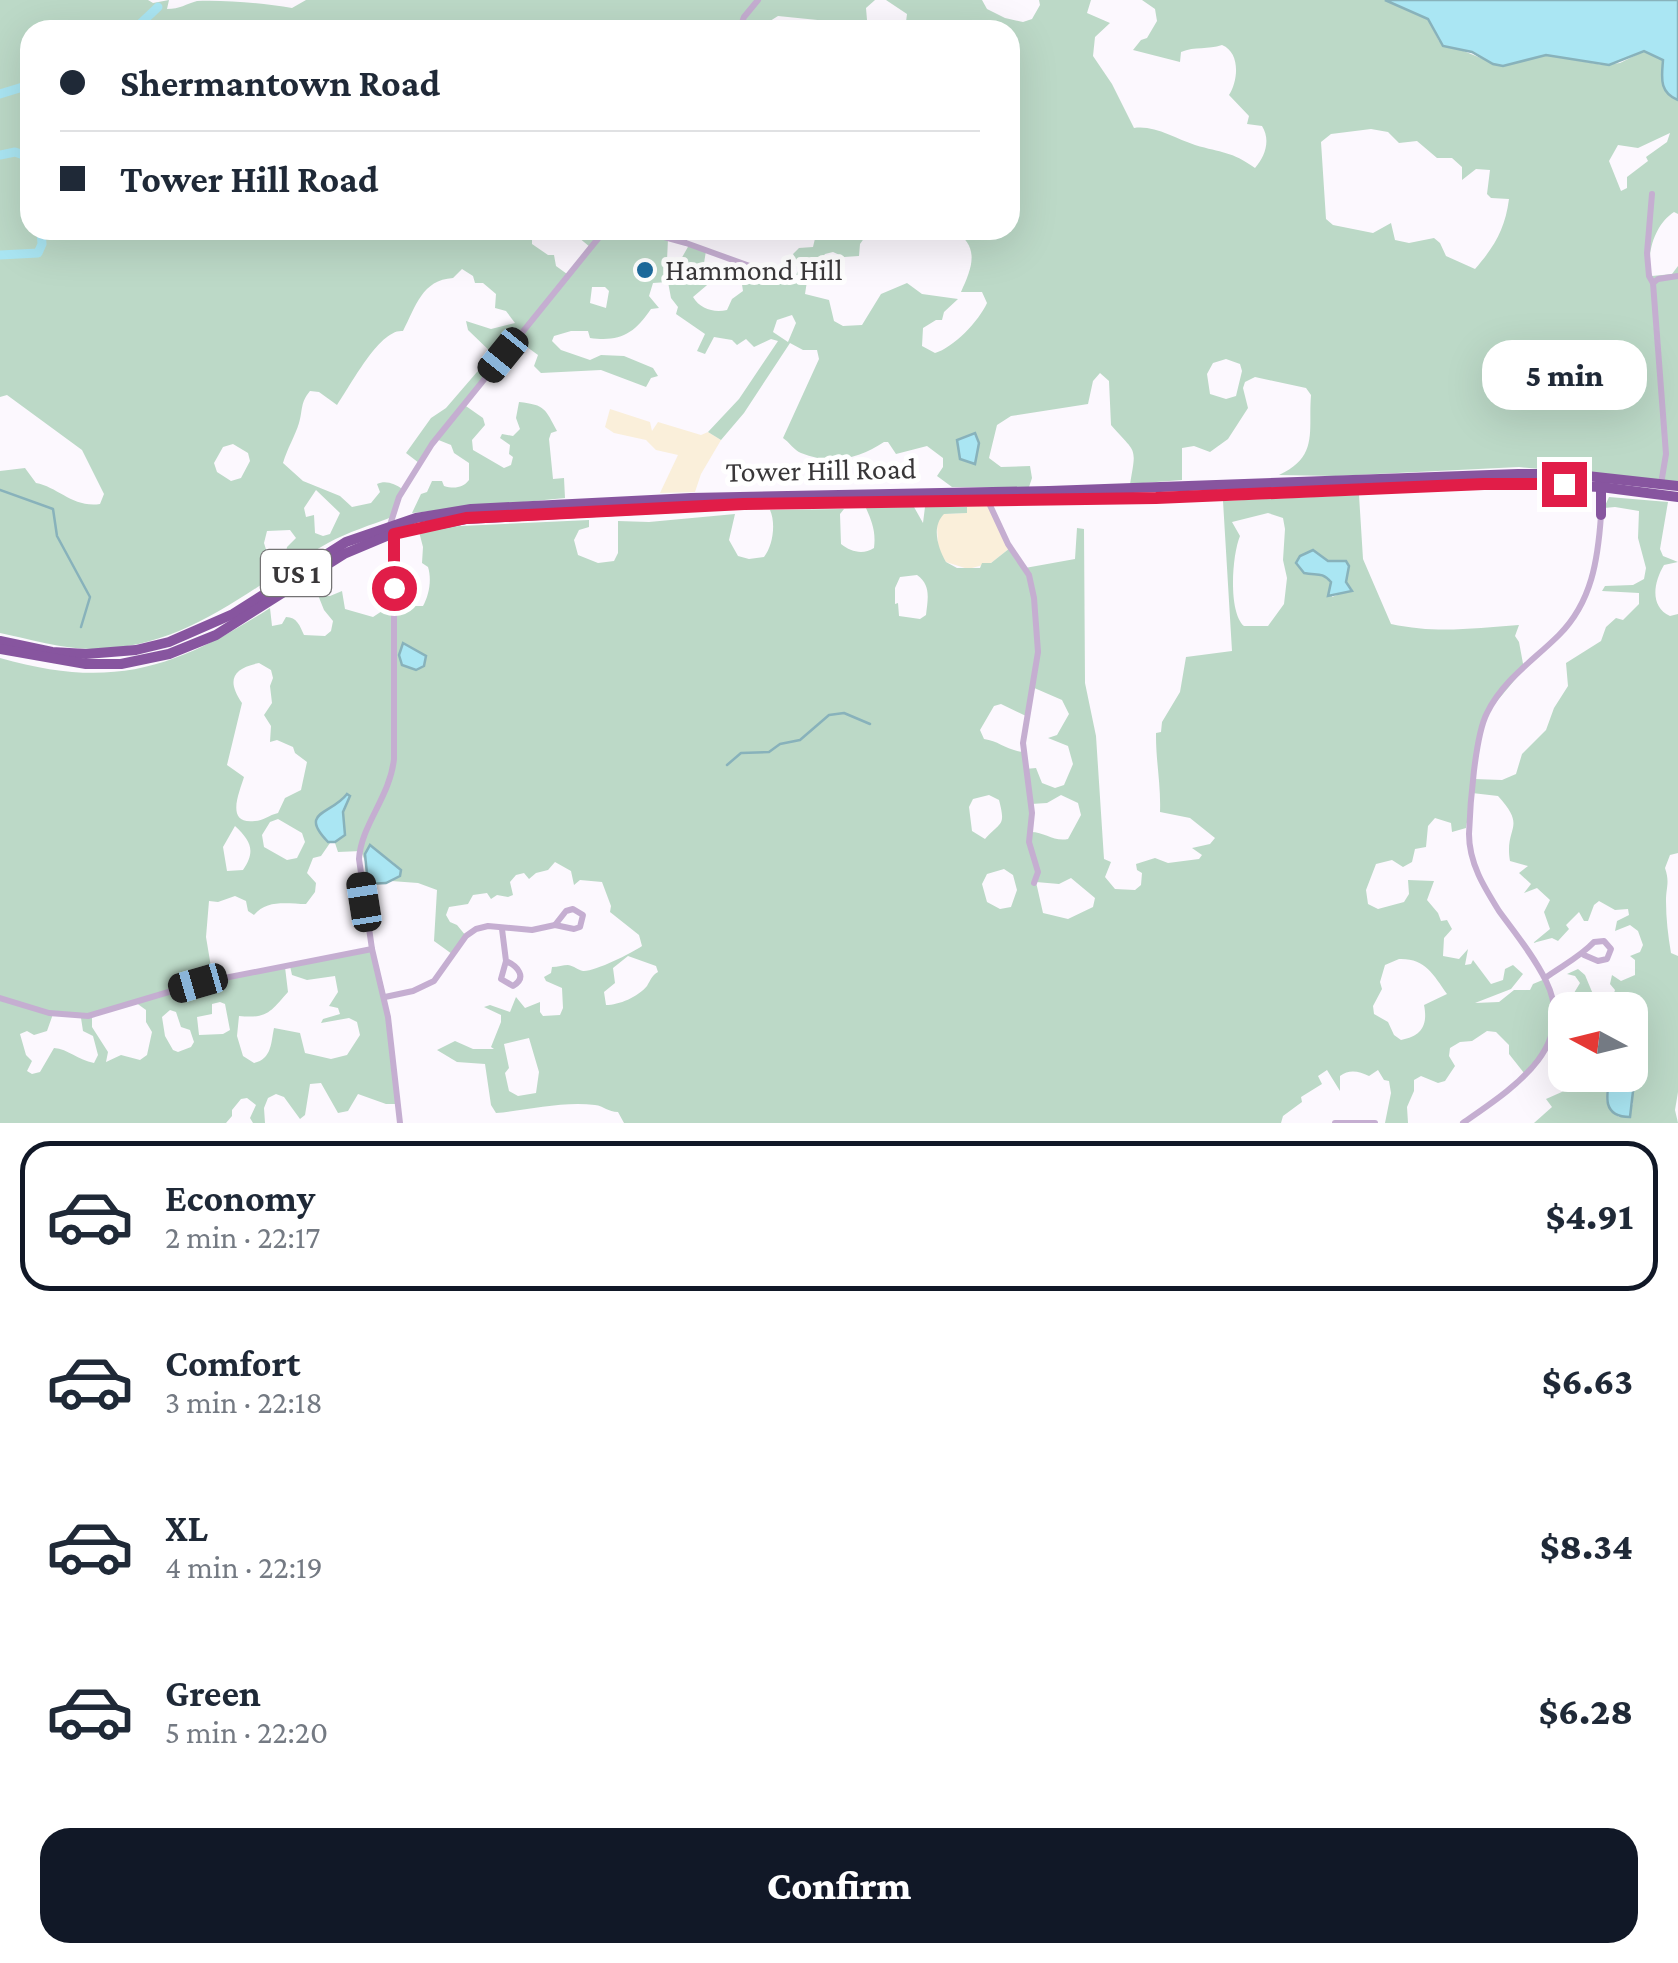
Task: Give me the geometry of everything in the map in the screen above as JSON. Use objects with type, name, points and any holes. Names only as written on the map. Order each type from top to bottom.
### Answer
[{"type":"highway","name":"Tower Hill Road","points":[[3,646],[86,654],[136,650],[169,642],[234,614],[328,551],[471,509],[784,495],[1068,491],[1518,474],[1678,496]]},
{"type":"highway","name":"Tower Hill Road","points":[[392,530],[466,518],[744,504],[1156,498],[1510,483],[1678,486]]},
{"type":"highway","points":[[1601,515],[1605,484]]},
{"type":"highway","points":[[634,510],[638,506],[758,500],[784,495]]},
{"type":"street","points":[[743,20],[758,0]]},
{"type":"street","points":[[1652,194],[1647,266],[1653,284],[1666,454],[1661,484]]},
{"type":"street","points":[[400,1123],[385,997],[372,949],[358,858],[390,782],[394,760],[392,530],[398,497],[432,444],[597,240]]},
{"type":"street","points":[[670,240],[766,272]]},
{"type":"street","points":[[1653,284],[1658,279],[1678,276]]},
{"type":"street","points":[[988,501],[1008,544],[1029,575],[1034,598],[1038,652],[1024,742],[1032,813],[1029,836],[1038,872],[1034,883]]},
{"type":"street","points":[[1463,1123],[1515,1084],[1549,1047],[1555,1019],[1545,978],[1483,886],[1472,860],[1469,838],[1474,785],[1488,710],[1510,680],[1562,632],[1589,590],[1601,515]]},
{"type":"street","points":[[385,997],[434,981],[470,932],[488,926],[532,930],[555,925]]},
{"type":"street","points":[[502,929],[506,962]]},
{"type":"street","points":[[0,998],[35,1010],[82,1017],[198,983],[372,949]]},
{"type":"street","points":[[1545,978],[1584,954]]},
{"type":"street","points":[[1335,1123],[1375,1123]]},
{"type":"shaded area","points":[[610,409],[650,422],[652,431],[658,422],[701,435],[708,432],[721,440],[695,492],[660,493],[678,455],[656,450],[646,440],[605,427]]},
{"type":"shaded area","points":[[967,506],[990,506],[1010,548],[991,563],[968,569],[946,562],[938,549],[937,523],[943,514],[967,513]]},
{"type":"green space","points":[[0,0],[169,0],[167,9],[197,1],[292,8],[306,0],[875,0],[866,8],[867,20],[778,16],[772,20],[20,20],[20,240],[532,240],[548,255],[554,255],[556,266],[567,274],[590,247],[582,240],[668,240],[667,260],[680,261],[689,245],[706,251],[704,263],[713,280],[693,297],[703,307],[717,311],[727,310],[732,299],[743,291],[741,278],[729,276],[734,260],[759,268],[778,285],[795,277],[800,267],[793,254],[799,248],[813,247],[815,240],[863,240],[859,256],[844,257],[833,252],[825,254],[819,262],[810,262],[805,294],[829,300],[834,321],[843,326],[862,325],[881,294],[907,283],[922,294],[958,299],[944,312],[942,320],[923,328],[922,346],[935,353],[965,333],[987,303],[982,292],[961,292],[972,258],[965,240],[1020,240],[1020,21],[1032,19],[1039,0],[1091,0],[1087,13],[1110,23],[1095,37],[1093,56],[1134,128],[1158,130],[1239,158],[1255,168],[1264,154],[1266,137],[1262,126],[1247,124],[1249,116],[1229,95],[1236,75],[1232,54],[1222,45],[1191,49],[1181,52],[1180,62],[1133,50],[1147,38],[1157,21],[1155,9],[1142,0],[1385,0],[1428,19],[1439,41],[1498,65],[1546,55],[1603,65],[1620,63],[1644,51],[1664,60],[1665,87],[1678,100],[1678,214],[1667,217],[1653,241],[1650,268],[1652,276],[1672,274],[1678,266],[1678,482],[1519,467],[1279,475],[1292,468],[1306,451],[1311,395],[1306,388],[1255,377],[1245,382],[1248,408],[1228,439],[1210,452],[1194,446],[1182,448],[1182,480],[1130,484],[1132,451],[1111,425],[1109,381],[1100,373],[1093,381],[1088,404],[1011,416],[997,425],[989,458],[1001,467],[1030,466],[1029,487],[952,487],[937,476],[943,458],[927,446],[896,454],[884,442],[865,453],[833,459],[812,457],[794,448],[783,438],[819,359],[817,350],[803,350],[790,343],[744,413],[721,440],[708,432],[739,399],[778,341],[771,339],[754,347],[746,339],[737,345],[732,340],[714,337],[705,354],[697,351],[705,334],[676,314],[678,307],[671,298],[668,282],[653,283],[649,296],[659,308],[651,309],[639,325],[625,334],[601,339],[590,338],[588,331],[571,331],[554,336],[552,341],[561,350],[590,360],[601,355],[624,356],[653,368],[658,376],[651,378],[646,387],[601,370],[541,373],[534,366],[538,355],[516,339],[463,404],[483,418],[485,425],[472,440],[473,450],[504,468],[511,465],[513,457],[509,454],[510,445],[500,438],[502,434],[513,436],[520,429],[516,418],[519,402],[544,409],[557,431],[549,439],[553,479],[564,478],[565,498],[412,513],[432,481],[455,488],[469,480],[469,463],[454,453],[451,445],[436,439],[419,463],[406,453],[431,418],[496,357],[468,330],[466,321],[491,329],[515,323],[506,311],[495,308],[496,294],[483,283],[475,283],[473,276],[462,269],[453,278],[427,289],[403,331],[394,332],[376,348],[337,405],[319,392],[310,391],[283,463],[303,481],[340,496],[352,507],[371,503],[380,492],[377,484],[396,486],[402,489],[392,517],[328,543],[189,627],[127,646],[80,649],[0,633],[0,471],[25,468],[36,483],[82,503],[100,504],[104,494],[82,450],[7,395],[0,397]],"holes":[[[1371,129],[1388,132],[1399,143],[1417,141],[1437,158],[1452,158],[1462,167],[1462,180],[1476,169],[1490,170],[1487,194],[1491,198],[1509,199],[1502,228],[1475,269],[1446,256],[1434,238],[1409,243],[1395,240],[1391,223],[1373,233],[1333,225],[1326,219],[1321,142],[1331,134]],[[1670,133],[1667,142],[1627,177],[1627,188],[1621,191],[1609,161],[1618,145],[1638,148]],[[592,287],[609,291],[606,308],[590,303]],[[792,315],[796,323],[788,342],[773,332],[777,320]],[[1226,359],[1240,364],[1236,396],[1226,399],[1210,394],[1207,374],[1213,363]],[[233,444],[248,453],[250,461],[241,478],[231,481],[217,472],[214,463],[223,447]],[[316,490],[340,513],[330,534],[315,533],[314,515],[306,517],[304,508]],[[290,530],[296,538],[287,547],[285,558],[268,556],[264,543],[267,531]]]},
{"type":"green space","points":[[886,0],[982,0],[987,9],[1014,20],[906,20],[907,14]]},
{"type":"green space","points":[[1359,495],[1363,559],[1391,624],[1440,630],[1519,625],[1515,636],[1524,669],[1482,719],[1474,779],[1502,780],[1516,774],[1522,754],[1546,730],[1568,686],[1566,663],[1601,641],[1606,627],[1616,618],[1623,620],[1639,604],[1639,593],[1602,591],[1605,586],[1633,585],[1644,579],[1646,568],[1638,538],[1639,511],[1604,508],[1609,497],[1668,502],[1660,549],[1663,556],[1678,562],[1664,565],[1655,593],[1663,612],[1670,616],[1678,614],[1678,853],[1670,855],[1665,868],[1669,940],[1671,953],[1678,956],[1678,1123],[1534,1123],[1552,1107],[1546,1099],[1562,1092],[1606,1092],[1607,1103],[1619,1117],[1633,1104],[1633,1092],[1648,1092],[1648,992],[1614,992],[1610,984],[1612,975],[1621,981],[1635,975],[1635,960],[1630,956],[1640,952],[1643,945],[1638,931],[1630,925],[1615,931],[1617,921],[1629,915],[1628,909],[1615,910],[1599,901],[1588,921],[1579,912],[1558,941],[1552,938],[1533,943],[1550,929],[1544,912],[1550,900],[1537,888],[1524,893],[1531,884],[1519,873],[1528,866],[1510,861],[1513,822],[1507,807],[1498,796],[1472,793],[1466,828],[1452,832],[1451,823],[1435,818],[1428,826],[1426,847],[1415,849],[1412,862],[1403,867],[1392,860],[1376,864],[1366,890],[1368,904],[1378,909],[1404,902],[1409,894],[1408,880],[1434,881],[1427,900],[1441,921],[1447,920],[1452,929],[1444,938],[1443,956],[1459,959],[1468,949],[1465,965],[1473,960],[1491,984],[1503,980],[1505,969],[1513,965],[1523,974],[1511,989],[1475,1003],[1499,1002],[1514,990],[1530,990],[1533,984],[1545,979],[1548,1045],[1524,1073],[1509,1054],[1509,1045],[1496,1032],[1487,1031],[1472,1041],[1460,1042],[1450,1048],[1449,1056],[1455,1066],[1445,1081],[1438,1083],[1421,1076],[1414,1080],[1407,1107],[1408,1123],[1385,1123],[1391,1093],[1389,1081],[1378,1070],[1369,1076],[1343,1074],[1340,1091],[1327,1070],[1318,1076],[1322,1084],[1301,1097],[1302,1102],[1283,1116],[1281,1123],[624,1123],[618,1112],[583,1104],[496,1113],[491,1105],[485,1064],[457,1062],[437,1050],[455,1041],[473,1049],[494,1049],[491,1047],[501,1015],[484,1007],[490,1005],[510,1012],[516,997],[525,1008],[540,1002],[543,1016],[560,1015],[562,988],[544,977],[552,967],[595,969],[642,946],[639,935],[610,912],[602,882],[580,880],[574,885],[571,871],[555,862],[529,879],[524,873],[516,875],[510,882],[513,895],[491,899],[487,893],[473,895],[468,904],[449,907],[446,915],[450,922],[466,936],[452,954],[434,941],[437,890],[418,883],[391,881],[400,876],[394,863],[370,845],[365,854],[366,864],[361,851],[338,852],[335,843],[330,843],[321,856],[313,858],[307,873],[316,883],[306,904],[271,904],[254,915],[248,911],[246,901],[235,896],[209,901],[206,937],[213,979],[285,967],[288,992],[277,1004],[263,1015],[239,1016],[237,1036],[243,1056],[254,1063],[264,1058],[274,1028],[300,1033],[305,1053],[331,1059],[347,1055],[360,1035],[357,1022],[349,1018],[321,1023],[340,1014],[338,1008],[329,1006],[338,992],[335,976],[307,980],[292,975],[290,966],[374,949],[386,997],[398,1104],[358,1094],[348,1111],[338,1113],[321,1083],[310,1084],[305,1115],[300,1119],[284,1097],[276,1094],[268,1098],[264,1108],[265,1123],[253,1123],[250,1118],[256,1105],[247,1098],[241,1099],[226,1123],[0,1123],[0,658],[40,668],[110,672],[172,659],[270,608],[272,626],[290,617],[304,635],[325,636],[333,621],[318,595],[342,591],[345,609],[373,617],[393,610],[394,606],[423,606],[430,577],[428,567],[422,563],[418,528],[589,520],[589,527],[579,530],[574,540],[578,555],[598,563],[614,561],[618,553],[618,521],[735,514],[729,540],[738,556],[749,559],[764,557],[770,547],[773,521],[770,510],[765,510],[844,509],[840,514],[841,544],[861,552],[874,548],[873,527],[866,508],[914,507],[923,523],[925,507],[967,507],[967,513],[944,514],[938,525],[937,538],[943,556],[957,568],[980,568],[982,563],[991,563],[1010,548],[1025,568],[1075,559],[1077,528],[1084,529],[1085,683],[1096,736],[1104,859],[1111,862],[1105,877],[1115,889],[1135,890],[1141,885],[1142,873],[1136,864],[1155,858],[1168,863],[1199,859],[1202,855],[1192,848],[1210,844],[1215,838],[1190,818],[1160,812],[1156,733],[1161,732],[1162,722],[1180,692],[1186,657],[1232,651],[1223,501]],"holes":[[[1268,513],[1283,518],[1287,578],[1284,604],[1268,626],[1244,626],[1239,619],[1233,583],[1240,536],[1232,522]],[[1320,558],[1343,560],[1349,567],[1346,582],[1352,589],[1332,597],[1331,581],[1318,572],[1312,575]],[[917,575],[925,583],[926,615],[920,619],[899,616],[895,588],[900,577]],[[259,663],[271,670],[272,703],[264,715],[271,726],[270,742],[277,740],[293,747],[307,762],[301,790],[285,798],[278,813],[258,821],[245,821],[237,813],[244,777],[227,765],[242,703],[233,682],[243,668]],[[1032,687],[1062,700],[1069,714],[1057,735],[1048,738],[1068,746],[1073,764],[1064,785],[1055,788],[1042,783],[1036,768],[1025,769],[1023,752],[984,739],[980,730],[994,706],[1001,704],[1026,716]],[[989,795],[999,800],[1002,819],[985,839],[972,831],[969,807],[973,799]],[[1061,795],[1078,803],[1081,815],[1068,839],[1058,839],[1029,832],[1031,804],[1047,803]],[[278,819],[302,833],[305,842],[297,858],[287,860],[264,847],[262,835],[270,822]],[[235,826],[250,846],[249,857],[243,870],[227,871],[223,847]],[[1004,869],[1013,875],[1017,890],[1011,907],[1000,909],[987,902],[982,884],[987,874]],[[1071,878],[1095,898],[1093,907],[1068,919],[1043,913],[1036,882],[1059,884]],[[628,956],[656,966],[658,972],[639,994],[606,1005],[604,992],[615,983],[613,968]],[[1408,959],[1422,964],[1447,994],[1424,1005],[1422,1028],[1401,1040],[1388,1022],[1374,1014],[1373,1006],[1382,989],[1385,965]],[[135,1002],[146,1010],[146,1022],[152,1032],[147,1055],[140,1060],[121,1055],[106,1062],[108,1052],[92,1027],[92,1016]],[[212,1004],[225,1004],[230,1030],[199,1035],[197,1017],[212,1014]],[[170,1010],[176,1012],[181,1027],[190,1030],[194,1042],[178,1052],[165,1036],[162,1017]],[[53,1014],[81,1018],[83,1031],[93,1036],[98,1055],[94,1063],[54,1048],[40,1072],[32,1074],[27,1071],[32,1061],[26,1055],[20,1034],[27,1031],[34,1035],[47,1031]],[[529,1038],[539,1072],[536,1093],[518,1096],[509,1091],[505,1073],[509,1068],[504,1044]]]},
{"type":"green space","points":[[1578,969],[1592,992],[1575,992],[1580,983],[1567,974]]},
{"type":"water","points":[[1385,0],[1678,0],[1678,100],[1664,88],[1663,60],[1644,51],[1609,65],[1546,55],[1503,66],[1472,52],[1443,46],[1428,19]]},
{"type":"water","points":[[975,433],[979,443],[975,464],[960,459],[957,440]]},
{"type":"water","points":[[1313,550],[1328,561],[1346,561],[1346,582],[1352,591],[1328,596],[1328,579],[1304,573],[1296,563],[1300,556]]},
{"type":"water","points":[[403,643],[426,656],[424,666],[416,670],[402,665],[399,655]]},
{"type":"water","points":[[347,794],[350,796],[343,812],[345,835],[328,842],[316,824],[317,819]]},
{"type":"water","points":[[370,845],[401,870],[400,876],[386,883],[368,884],[365,854]]},
{"type":"water","points":[[1608,1092],[1633,1092],[1630,1117],[1614,1113]]},
{"type":"waterway","points":[[144,20],[158,7]]},
{"type":"waterway","points":[[0,94],[20,88]]},
{"type":"waterway","points":[[0,155],[20,154]]},
{"type":"waterway","points":[[0,255],[38,253],[42,240]]},
{"type":"waterway","points":[[0,490],[53,509],[57,536],[90,597],[81,627]]},
{"type":"waterway","points":[[727,765],[741,753],[769,752],[780,744],[800,740],[829,715],[844,713],[870,724]]},
{"type":"place","name":"Hammond Hill","points":[[645,270]]},
{"type":"route","points":[[394,588],[394,534],[466,518],[744,504],[1040,501],[1564,484]]}]
